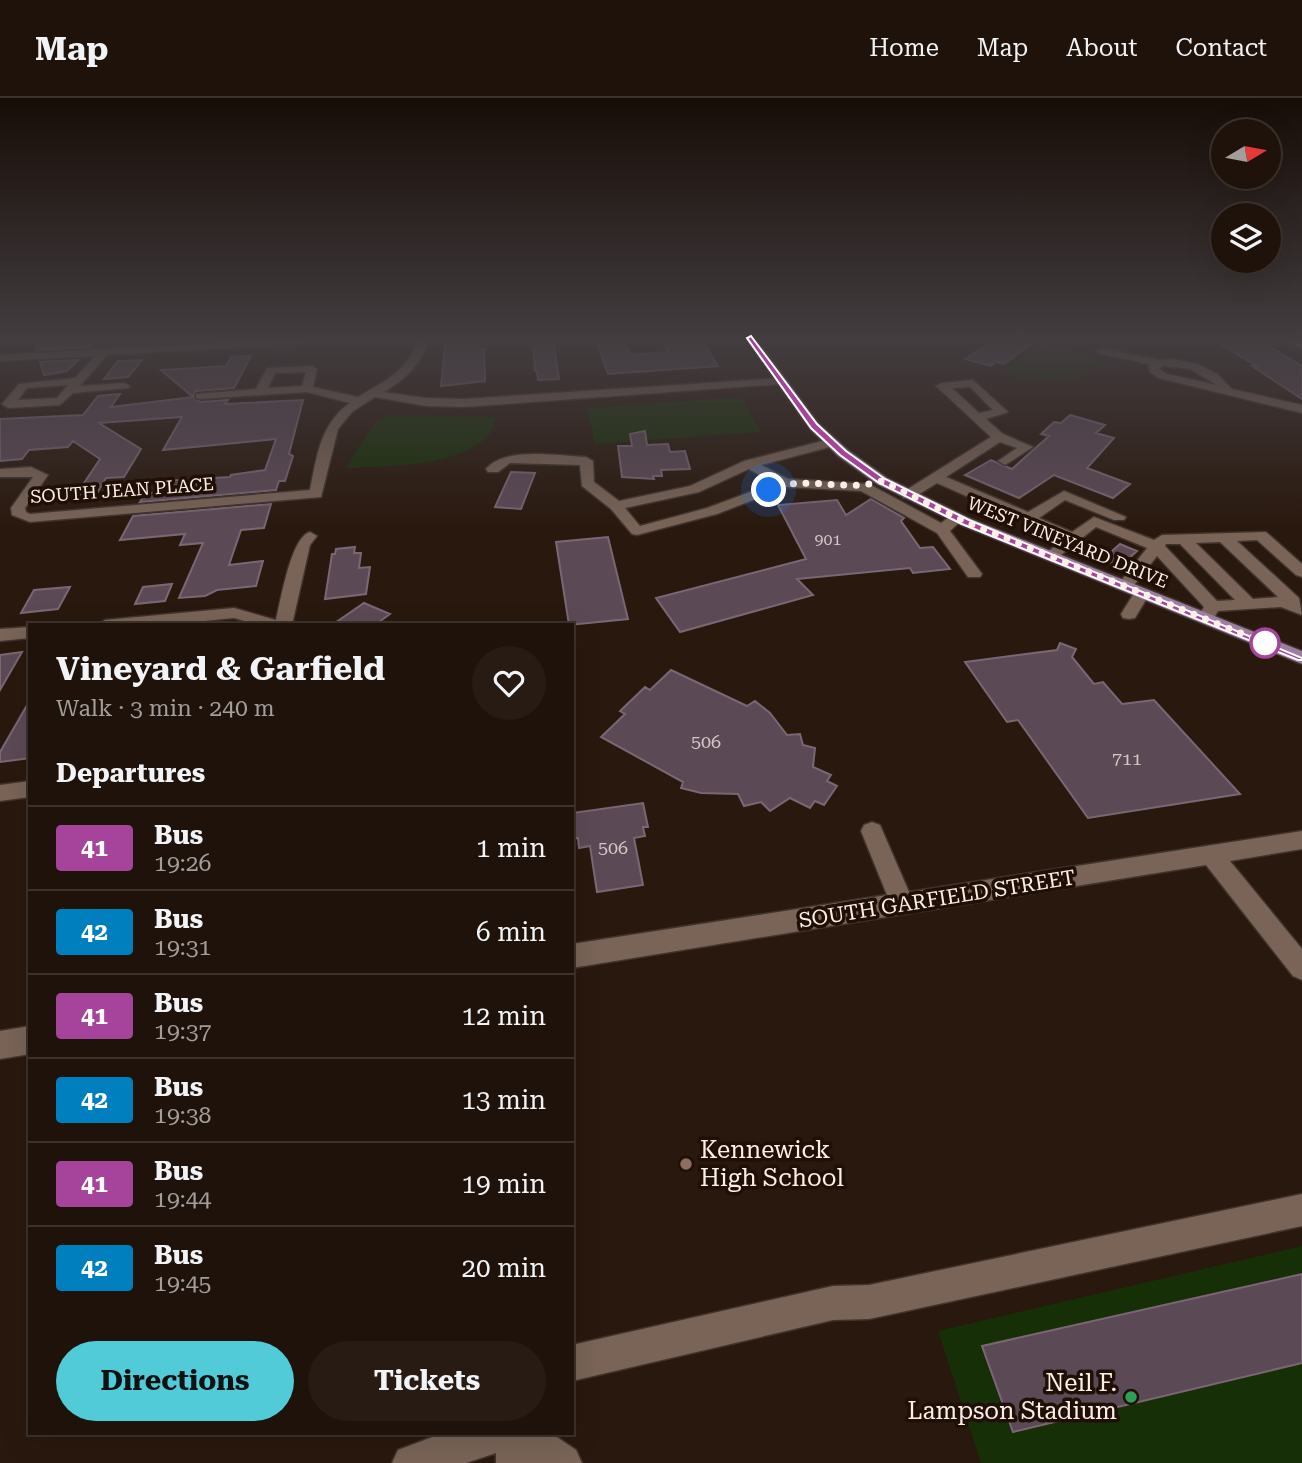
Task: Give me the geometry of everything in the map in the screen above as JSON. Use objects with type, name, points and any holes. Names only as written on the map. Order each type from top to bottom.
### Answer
[{"type":"main road","name":"WEST VINEYARD DRIVE","points":[[796,402],[830,443],[882,481],[908,495],[957,518],[1143,593],[1209,612],[1302,658]]},
{"type":"street","points":[[10,402],[8,404],[48,402]]},
{"type":"street","name":"SOUTH JEAN PLACE","points":[[0,473],[31,471],[41,475],[18,508],[19,514],[30,518],[316,494],[333,428],[358,402]]},
{"type":"street","points":[[424,402],[483,402]]},
{"type":"street","points":[[1272,402],[1302,409]]},
{"type":"street","points":[[976,417],[999,437],[1027,447],[1005,461]]},
{"type":"street","points":[[908,495],[999,437]]},
{"type":"street","points":[[616,506],[694,489],[749,464],[830,443]]},
{"type":"street","points":[[493,469],[500,462],[509,459],[586,461],[587,483],[616,506],[636,531],[699,516],[753,498],[785,482]]},
{"type":"street","points":[[749,464],[785,482],[864,487],[882,481]]},
{"type":"street","points":[[937,478],[1074,538]]},
{"type":"street","points":[[864,487],[942,530],[974,573]]},
{"type":"street","points":[[1028,518],[1064,495],[1178,539],[1250,605]]},
{"type":"street","points":[[942,530],[957,518]]},
{"type":"street","points":[[1051,556],[1094,521],[1157,547],[1209,612],[1250,605],[1295,603]]},
{"type":"street","points":[[284,623],[303,545],[310,536]]},
{"type":"street","points":[[1125,586],[1163,540],[1261,536],[1302,572]]},
{"type":"street","points":[[1224,537],[1295,603]]},
{"type":"street","points":[[1129,614],[1143,593]]},
{"type":"street","points":[[127,623],[234,613],[269,623]]},
{"type":"street","points":[[0,635],[28,632]]},
{"type":"street","points":[[0,793],[28,789]]},
{"type":"street","points":[[872,831],[903,905]]},
{"type":"street","name":"SOUTH GARFIELD STREET","points":[[574,956],[1302,840]]},
{"type":"street","points":[[1212,856],[1302,968]]},
{"type":"street","points":[[0,1045],[28,1040]]},
{"type":"street","points":[[574,1363],[833,1303],[869,1302],[1302,1210]]},
{"type":"street","points":[[411,1463],[493,1435]]},
{"type":"street","points":[[498,1435],[515,1445],[528,1440],[563,1463]]},
{"type":"green space","points":[[675,402],[744,402],[761,432],[595,444],[587,408]]},
{"type":"green space","points":[[388,415],[496,417],[491,432],[462,453],[423,463],[346,468],[376,420]]},
{"type":"green space","name":"Neil F. Lampson Stadium","points":[[1302,1246],[1302,1463],[981,1463],[938,1331]]},
{"type":"building","points":[[94,402],[115,402],[111,407],[154,402],[227,402],[225,404],[303,402],[289,454],[293,456],[285,481],[279,481],[276,490],[140,502],[145,494],[158,492],[164,481],[230,477],[265,470],[276,439],[163,450],[182,417],[99,423],[141,449],[124,477],[106,478],[97,493],[76,495],[100,459],[73,441],[68,447],[29,450],[22,459],[0,461],[0,419],[83,415]]},
{"type":"building","points":[[1070,415],[1105,425],[1096,433],[1114,438],[1087,468],[1130,484],[1113,498],[1054,475],[1019,498],[965,475],[991,460],[1012,469],[1049,436],[1041,434],[1054,422],[1061,423]]},
{"type":"building","points":[[645,431],[647,445],[668,444],[670,452],[685,451],[690,469],[661,470],[662,476],[653,476],[654,479],[622,477],[618,446],[632,446],[630,434]]},
{"type":"building","points":[[511,472],[535,473],[521,509],[495,507]]},
{"type":"building","points":[[871,499],[904,518],[901,521],[920,548],[933,547],[950,569],[913,573],[910,568],[797,579],[813,595],[680,632],[656,598],[806,559],[778,505],[837,500],[846,515]]},
{"type":"building","points":[[271,504],[264,528],[241,530],[229,565],[263,561],[256,586],[179,598],[203,543],[180,545],[185,534],[120,540],[133,516]]},
{"type":"building","points":[[608,537],[628,619],[569,623],[556,542]]},
{"type":"building","points":[[1120,544],[1137,551],[1119,567],[1102,560]]},
{"type":"building","points":[[355,547],[354,553],[361,553],[359,568],[370,567],[366,594],[325,599],[332,554],[335,554],[336,549]]},
{"type":"building","points":[[172,584],[165,601],[135,604],[143,587]]},
{"type":"building","points":[[70,587],[58,609],[21,613],[34,590]]},
{"type":"building","points":[[364,603],[390,614],[378,623],[335,623]]},
{"type":"building","points":[[1060,643],[1076,649],[1072,657],[1094,684],[1103,682],[1122,704],[1154,700],[1240,794],[1088,818],[1018,720],[1007,722],[965,662],[1057,650]]},
{"type":"building","points":[[22,652],[0,690],[0,655]]},
{"type":"building","points":[[671,670],[747,706],[755,701],[770,713],[787,735],[800,734],[803,745],[815,748],[813,767],[831,775],[827,781],[837,786],[824,805],[815,801],[810,808],[790,798],[770,811],[761,802],[744,806],[738,794],[701,793],[681,788],[683,782],[601,737],[625,714],[620,711],[645,687],[650,690]]},
{"type":"building","points":[[28,703],[28,758],[0,762],[0,752]]},
{"type":"building","points":[[643,803],[648,827],[643,827],[645,836],[634,838],[643,885],[597,892],[590,846],[579,848],[578,838],[574,839],[574,813]]},
{"type":"building","points":[[1302,1274],[1302,1363],[1013,1432],[982,1346]]},
{"type":"bus line","name":"41","points":[[796,402],[830,443],[858,465],[926,504],[1302,658]]},
{"type":"place","name":"Kennewick High School","points":[[686,1164]]},
{"type":"place","name":"Neil F. Lampson Stadium","points":[[1131,1397]]},
{"type":"route","points":[[769,490],[785,482],[864,487],[882,481],[966,522],[1265,643]]}]
